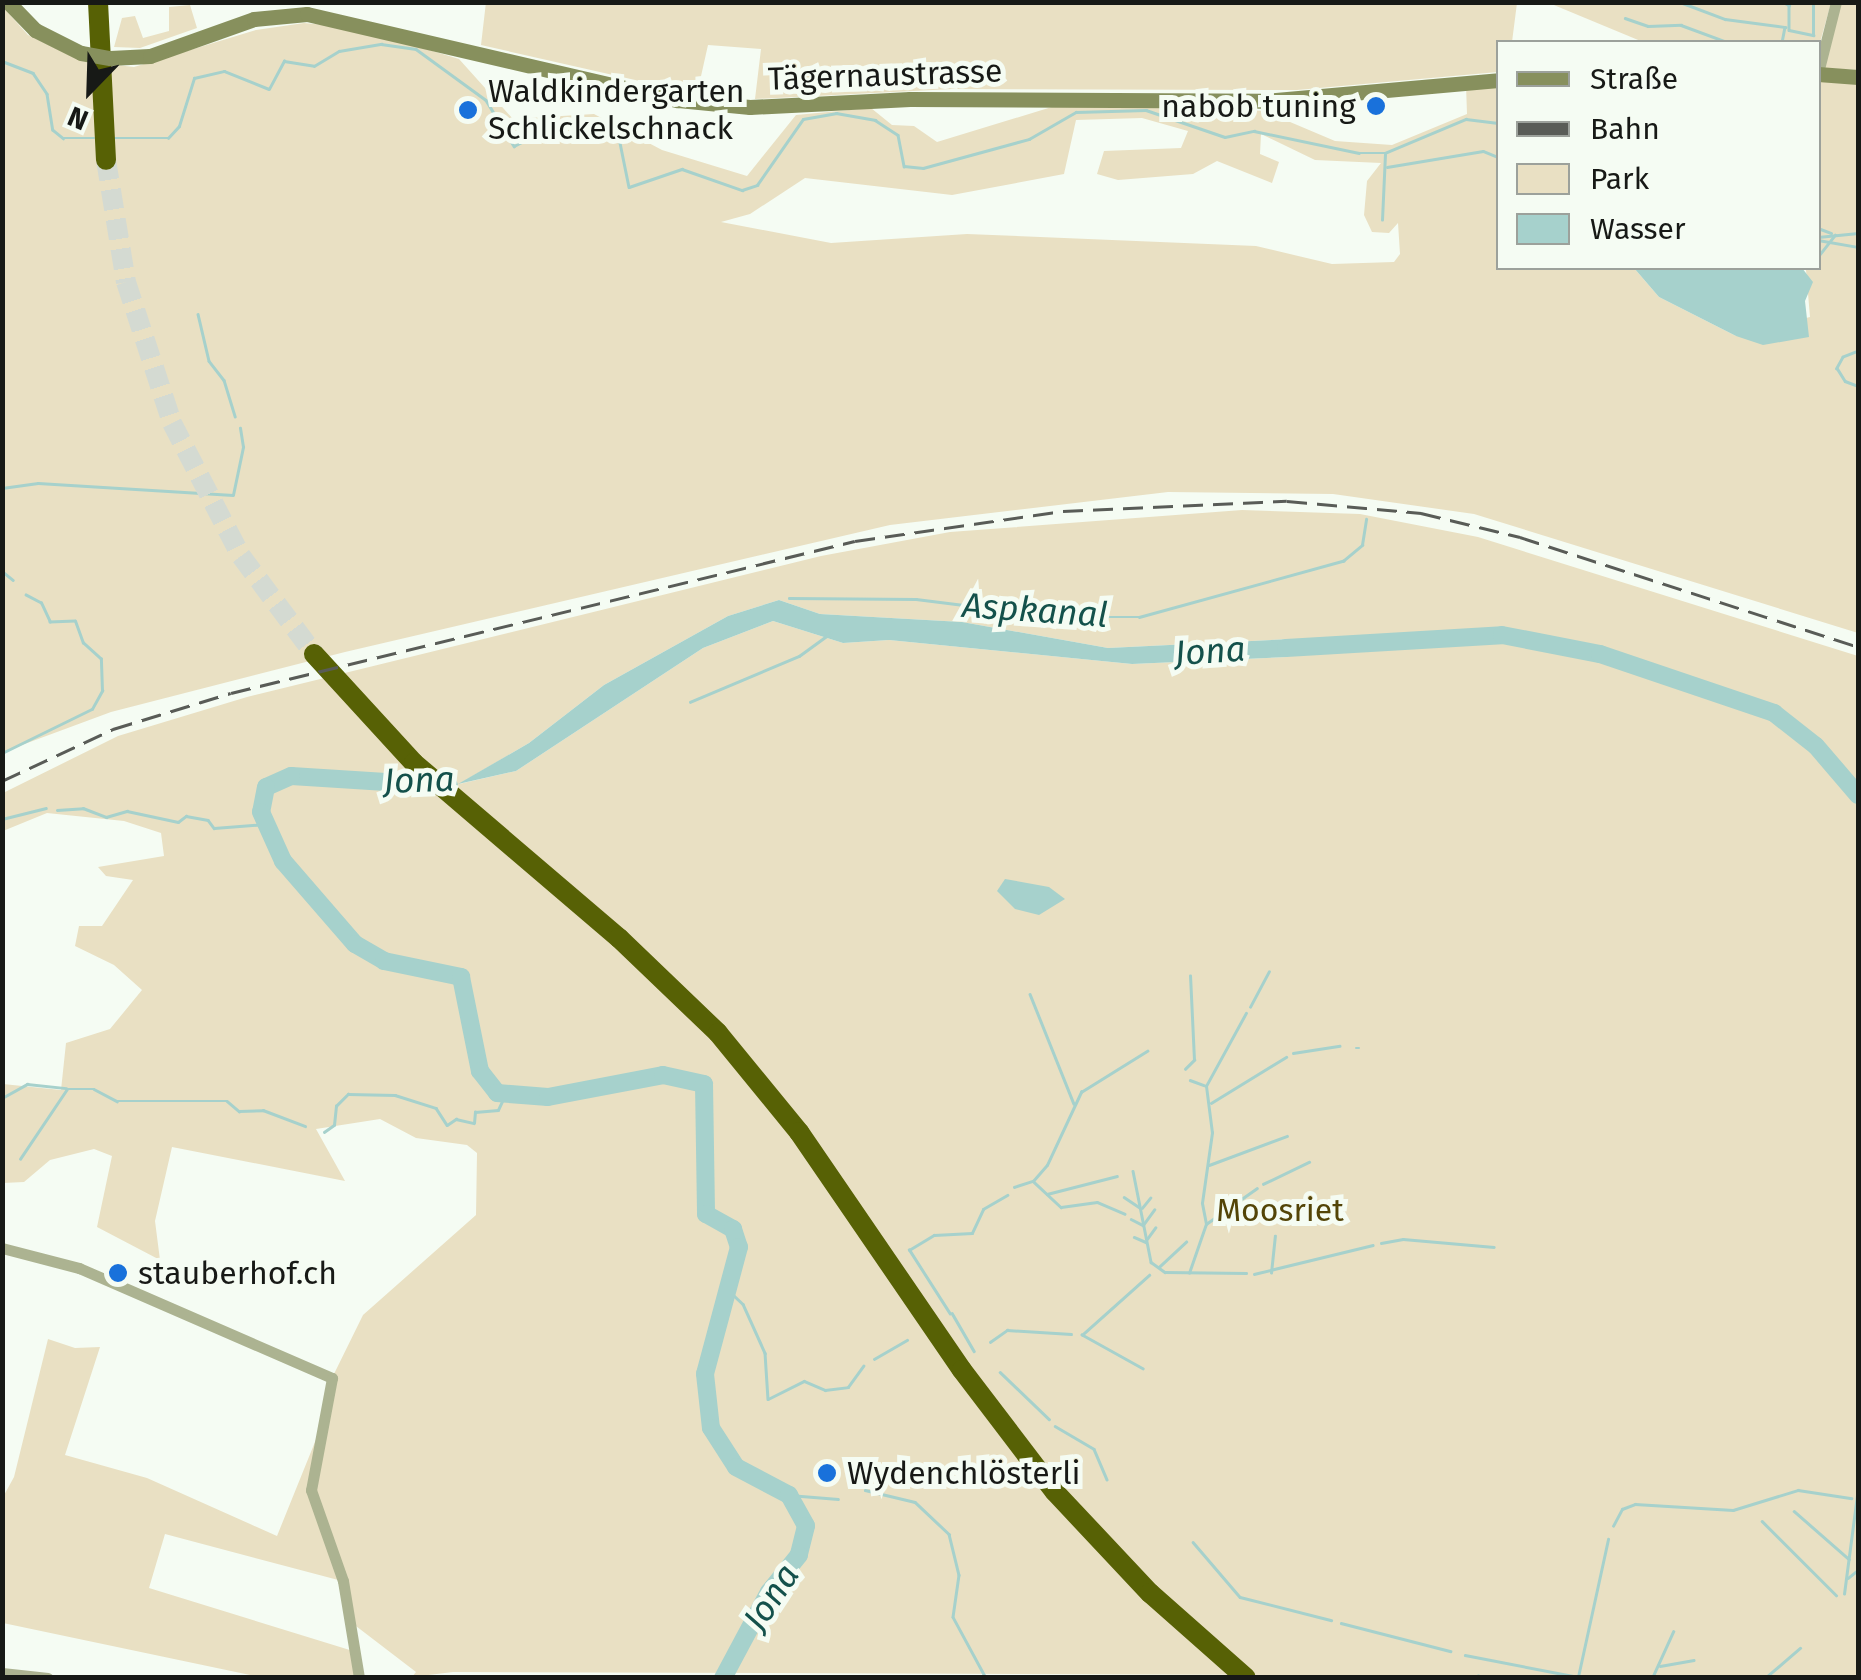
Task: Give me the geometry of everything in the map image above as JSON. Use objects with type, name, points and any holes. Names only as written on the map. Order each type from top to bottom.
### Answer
[{"type":"highway","points":[[98,2],[104,144]]},
{"type":"highway","points":[[314,654],[403,752],[619,938],[727,1043],[806,1141],[962,1370],[1055,1492],[1150,1593],[1246,1678]]},
{"type":"street","name":"Tägernaustrasse","points":[[8,2],[36,30],[81,53],[110,58],[150,56],[254,20],[307,14],[678,100],[750,107],[910,99],[1264,100],[1496,80]]},
{"type":"street","points":[[1821,62],[1836,2]]},
{"type":"street","points":[[1821,74],[1858,77]]},
{"type":"street","points":[[2,1248],[78,1268],[332,1378],[312,1490],[343,1581],[359,1678]]},
{"type":"street","points":[[2,1673],[48,1678]]},
{"type":"green space","points":[[486,2],[1517,2],[1512,40],[1496,40],[1496,72],[1297,90],[952,89],[755,99],[761,49],[708,45],[697,94],[481,45]]},
{"type":"green space","points":[[1549,3],[1831,3],[1821,40],[1638,40]]},
{"type":"green space","points":[[1836,3],[1858,3],[1858,70],[1821,68]]},
{"type":"green space","points":[[190,5],[197,28],[140,48],[114,47],[122,18],[135,16],[143,38],[169,31],[169,7]]},
{"type":"green space","points":[[3,7],[28,35],[82,61],[134,67],[256,30],[304,23],[357,28],[459,59],[513,119],[594,114],[662,150],[747,176],[796,115],[871,108],[892,125],[914,126],[937,142],[1068,102],[1160,104],[1264,111],[1335,141],[1392,145],[1467,114],[1466,85],[1496,83],[1496,270],[1636,270],[1659,297],[1736,336],[1810,317],[1806,270],[1821,270],[1821,79],[1858,82],[1858,633],[1474,514],[1333,494],[1168,492],[890,525],[345,652],[111,712],[3,752]],"holes":[[[1142,118],[1188,131],[1181,148],[1104,151],[1097,174],[1118,180],[1193,174],[1217,161],[1272,183],[1279,162],[1260,154],[1261,134],[1315,160],[1381,163],[1367,181],[1364,215],[1372,232],[1389,233],[1398,223],[1400,254],[1394,262],[1332,264],[1256,246],[967,234],[831,243],[721,222],[750,214],[805,178],[952,195],[1064,174],[1076,120]]]},
{"type":"green space","name":"Moosriet","points":[[1242,510],[1360,514],[1478,537],[1858,656],[1858,1677],[453,1672],[412,1677],[416,1672],[352,1623],[342,1581],[165,1534],[149,1588],[353,1651],[359,1677],[259,1677],[3,1623],[3,1497],[14,1477],[48,1339],[75,1348],[100,1347],[65,1455],[147,1478],[277,1536],[319,1432],[332,1378],[363,1315],[476,1215],[477,1153],[467,1145],[416,1138],[380,1119],[316,1129],[345,1181],[172,1147],[155,1221],[160,1260],[97,1227],[112,1156],[94,1149],[50,1160],[24,1182],[3,1183],[3,1084],[61,1090],[66,1043],[110,1029],[142,990],[114,965],[75,946],[79,926],[102,926],[133,880],[106,876],[98,867],[164,856],[161,833],[124,821],[47,813],[3,831],[3,793],[118,736],[247,697],[821,556],[950,532]],"holes":[[[779,600],[820,614],[962,622],[1108,648],[1290,639],[1287,657],[1132,664],[889,640],[843,643],[773,621],[703,648],[516,771],[459,784],[529,743],[604,685],[728,616]]]},
{"type":"water","points":[[1636,270],[1804,270],[1813,282],[1805,301],[1809,337],[1763,345],[1736,336],[1659,297]]},
{"type":"water","points":[[779,600],[820,614],[962,622],[1108,648],[1290,639],[1306,646],[1287,657],[1132,664],[889,640],[843,643],[773,621],[703,648],[516,771],[458,784],[529,743],[604,685],[728,616]]},
{"type":"water","points":[[1005,879],[1049,887],[1065,899],[1039,915],[1015,909],[997,891]]},
{"type":"waterway","points":[[1564,2],[1611,2]]},
{"type":"waterway","points":[[1680,2],[1725,19],[1785,27],[1782,40]]},
{"type":"waterway","points":[[1783,2],[1789,5],[1789,30],[1813,35],[1813,2]]},
{"type":"waterway","points":[[1625,18],[1648,26],[1681,25],[1722,40]]},
{"type":"waterway","points":[[112,138],[168,138],[179,126],[194,78],[224,71],[269,89],[284,61],[314,66],[339,51],[381,44],[416,49],[486,100],[514,146],[554,125],[618,133],[629,187],[682,169],[742,190],[757,185],[803,119],[836,113],[875,120],[898,135],[904,166],[923,168],[1029,139],[1076,112],[1146,110],[1225,137],[1254,131],[1359,153],[1385,153],[1466,119],[1496,123]]},
{"type":"waterway","points":[[2,61],[33,73],[47,94],[53,130],[63,138],[94,138]]},
{"type":"waterway","points":[[1387,167],[1483,151],[1496,156]]},
{"type":"waterway","points":[[1382,220],[1385,155]]},
{"type":"waterway","points":[[1821,229],[1831,233]]},
{"type":"waterway","points":[[1821,237],[1858,233]]},
{"type":"waterway","points":[[1821,253],[1835,235]]},
{"type":"waterway","points":[[1821,241],[1858,247]]},
{"type":"waterway","points":[[198,314],[209,361],[224,380],[235,416]]},
{"type":"waterway","points":[[1858,351],[1843,357],[1837,368],[1845,381],[1858,386]]},
{"type":"waterway","points":[[2,488],[38,483],[233,495],[243,447],[240,428]]},
{"type":"waterway","name":"Aspkanal","points":[[789,598],[916,599],[1058,617],[1139,617],[1343,561],[1362,545],[1366,519]]},
{"type":"waterway","points":[[2,571],[13,580]]},
{"type":"waterway","points":[[2,753],[92,709],[102,691],[101,659],[83,643],[75,621],[50,622],[41,603],[26,595]]},
{"type":"waterway","points":[[690,702],[799,656],[831,633]]},
{"type":"waterway","name":"Jona","points":[[1286,648],[1502,635],[1600,654],[1774,713],[1816,746],[1858,795]]},
{"type":"waterway","name":"Jona","points":[[449,786],[291,776],[266,787],[261,812],[283,861],[355,944],[384,961],[461,977],[480,1071],[497,1093],[548,1097],[663,1075],[704,1084],[706,1214],[733,1229],[739,1247],[705,1374],[711,1428],[736,1467],[789,1495],[806,1526],[799,1555],[769,1592],[723,1678]]},
{"type":"waterway","points":[[2,819],[46,808]]},
{"type":"waterway","points":[[57,810],[83,808],[106,817],[127,811],[178,822],[186,816],[208,820],[214,828],[266,824]]},
{"type":"waterway","points":[[1250,1007],[1269,972]]},
{"type":"waterway","points":[[1185,1069],[1194,1060],[1190,976]]},
{"type":"waterway","points":[[1030,994],[1074,1104]]},
{"type":"waterway","points":[[1189,1273],[1206,1224],[1202,1203],[1212,1133],[1206,1086],[1246,1013]]},
{"type":"waterway","points":[[1293,1053],[1339,1046]]},
{"type":"waterway","points":[[1014,1187],[1033,1181],[1047,1165],[1081,1092],[1147,1051]]},
{"type":"waterway","points":[[1211,1103],[1286,1057]]},
{"type":"waterway","points":[[1190,1080],[1204,1085]]},
{"type":"waterway","points":[[2,1098],[27,1084],[66,1088]]},
{"type":"waterway","points":[[20,1159],[67,1089],[94,1089],[117,1101],[227,1101],[239,1111],[263,1110],[305,1126]]},
{"type":"waterway","points":[[324,1132],[334,1125],[336,1106],[348,1094],[395,1095],[436,1108],[447,1125],[456,1119],[474,1123],[475,1112],[498,1110],[504,1097]]},
{"type":"waterway","points":[[1209,1165],[1287,1136]]},
{"type":"waterway","points":[[1263,1184],[1309,1162]]},
{"type":"waterway","points":[[1133,1171],[1151,1262],[1165,1272],[1246,1273]]},
{"type":"waterway","points":[[1047,1194],[1117,1176]]},
{"type":"waterway","points":[[1034,1182],[1061,1207],[1097,1202],[1125,1214]]},
{"type":"waterway","points":[[1206,1224],[1257,1188]]},
{"type":"waterway","points":[[950,1314],[909,1250],[934,1235],[972,1233],[983,1209],[1007,1195]]},
{"type":"waterway","points":[[1124,1197],[1139,1207]]},
{"type":"waterway","points":[[1142,1208],[1150,1198]]},
{"type":"waterway","points":[[1131,1219],[1143,1225],[1154,1210]]},
{"type":"waterway","points":[[1226,1210],[1252,1221]]},
{"type":"waterway","points":[[1147,1239],[1155,1228]]},
{"type":"waterway","points":[[1271,1273],[1275,1236]]},
{"type":"waterway","points":[[1134,1237],[1146,1242]]},
{"type":"waterway","points":[[1381,1243],[1403,1239],[1494,1247]]},
{"type":"waterway","points":[[1159,1267],[1186,1242]]},
{"type":"waterway","points":[[1254,1274],[1373,1245]]},
{"type":"waterway","points":[[1143,1369],[1082,1335],[1149,1275]]},
{"type":"waterway","points":[[729,1291],[743,1304],[765,1353],[768,1399],[804,1381],[825,1390],[848,1387],[863,1366]]},
{"type":"waterway","points":[[952,1313],[974,1351]]},
{"type":"waterway","points":[[990,1342],[1007,1330],[1071,1334]]},
{"type":"waterway","points":[[874,1359],[907,1340]]},
{"type":"waterway","points":[[1000,1372],[1049,1419]]},
{"type":"waterway","points":[[1055,1426],[1094,1449],[1107,1479]]},
{"type":"waterway","points":[[865,1490],[915,1502],[949,1534],[959,1575],[953,1617],[986,1678]]},
{"type":"waterway","points":[[1613,1526],[1622,1509],[1635,1504],[1733,1510],[1798,1490],[1851,1498]]},
{"type":"waterway","points":[[789,1495],[838,1499]]},
{"type":"waterway","points":[[1844,1594],[1857,1495]]},
{"type":"waterway","points":[[1794,1511],[1849,1559]]},
{"type":"waterway","points":[[1762,1521],[1836,1595]]},
{"type":"waterway","points":[[1465,1655],[1578,1677],[1608,1539]]},
{"type":"waterway","points":[[1193,1542],[1240,1597],[1331,1620]]},
{"type":"waterway","points":[[1848,1578],[1858,1570]]},
{"type":"waterway","points":[[1341,1623],[1450,1651]]},
{"type":"waterway","points":[[1652,1678],[1673,1632]]},
{"type":"waterway","points":[[1765,1678],[1800,1648]]},
{"type":"waterway","points":[[1660,1666],[1693,1660]]},
{"type":"tunnel","points":[[106,160],[126,282],[172,423],[241,556],[314,654]]},
{"type":"railway","points":[[2,781],[113,729],[231,693],[855,541],[1063,511],[1287,501],[1421,513],[1520,537],[1858,647]]},
{"type":"place","name":"nabob tuning","points":[[1376,106]]},
{"type":"place","name":"Waldkindergarten Schlickelschnack","points":[[468,110]]},
{"type":"place","name":"stauberhof.ch","points":[[118,1273]]},
{"type":"place","name":"Wydenchlösterli","points":[[827,1473]]}]
